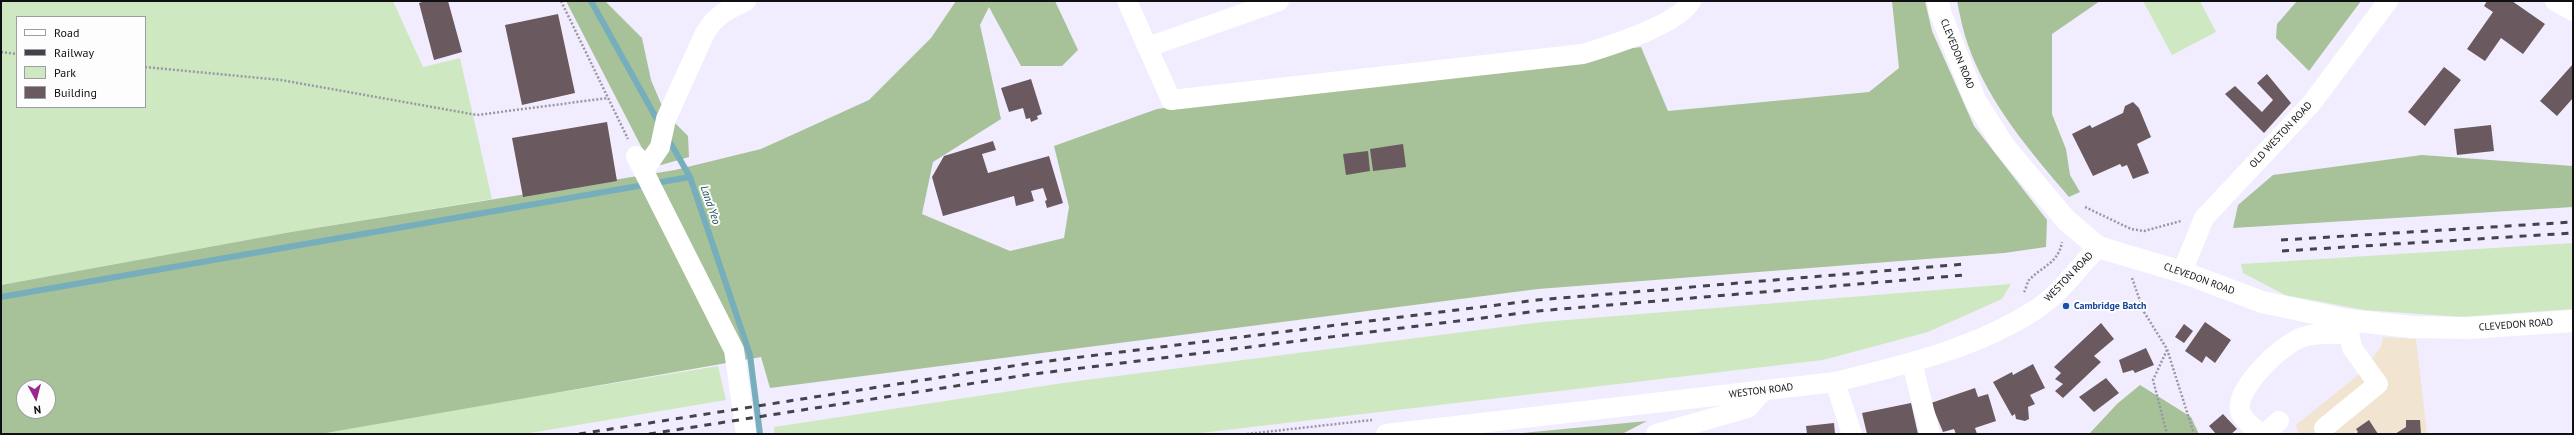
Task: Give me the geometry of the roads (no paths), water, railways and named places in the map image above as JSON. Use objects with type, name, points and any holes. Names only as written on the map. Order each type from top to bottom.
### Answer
[{"type":"main road","name":"CLEVEDON ROAD","points":[[1938,1],[1940,12],[1976,102],[2004,146],[2066,220],[2098,247],[2182,272],[2262,302],[2348,327],[2469,328],[2573,321]]},
{"type":"street","points":[[746,1],[725,10],[712,21],[666,119],[660,147],[640,163],[734,350],[746,434]]},
{"type":"street","points":[[1127,1],[1171,100],[1583,54],[1615,44],[1676,17],[1691,1]]},
{"type":"street","points":[[1148,47],[1279,1]]},
{"type":"street","name":"OLD WESTON ROAD","points":[[2182,272],[2204,218],[2311,104],[2388,1]]},
{"type":"street","points":[[2555,1],[2573,11]]},
{"type":"street","name":"WESTON ROAD","points":[[1383,426],[1762,391],[1835,382],[1912,362],[1983,339],[2036,310],[2098,247]]},
{"type":"street","points":[[2260,434],[2240,413],[2239,404],[2240,396],[2262,367],[2287,345],[2302,337],[2348,327],[2352,348],[2378,384],[2324,428]]},
{"type":"street","points":[[1912,362],[1930,434]]},
{"type":"street","points":[[1835,382],[1852,434]]},
{"type":"street","points":[[1656,434],[1748,408],[1762,391]]},
{"type":"waterway","name":"Land Yeo","points":[[591,1],[659,123]]},
{"type":"waterway","name":"Land Yeo","points":[[667,137],[690,177],[750,355],[760,434]]},
{"type":"waterway","points":[[1,297],[690,177]]},
{"type":"railway","points":[[2281,240],[2573,222]]},
{"type":"railway","points":[[2282,251],[2573,233]]},
{"type":"railway","points":[[579,434],[1025,364],[1537,300],[1965,264]]},
{"type":"railway","points":[[649,434],[1026,375],[1538,311],[1965,275]]},
{"type":"place","name":"Cambridge Batch","points":[[2066,306]]}]
